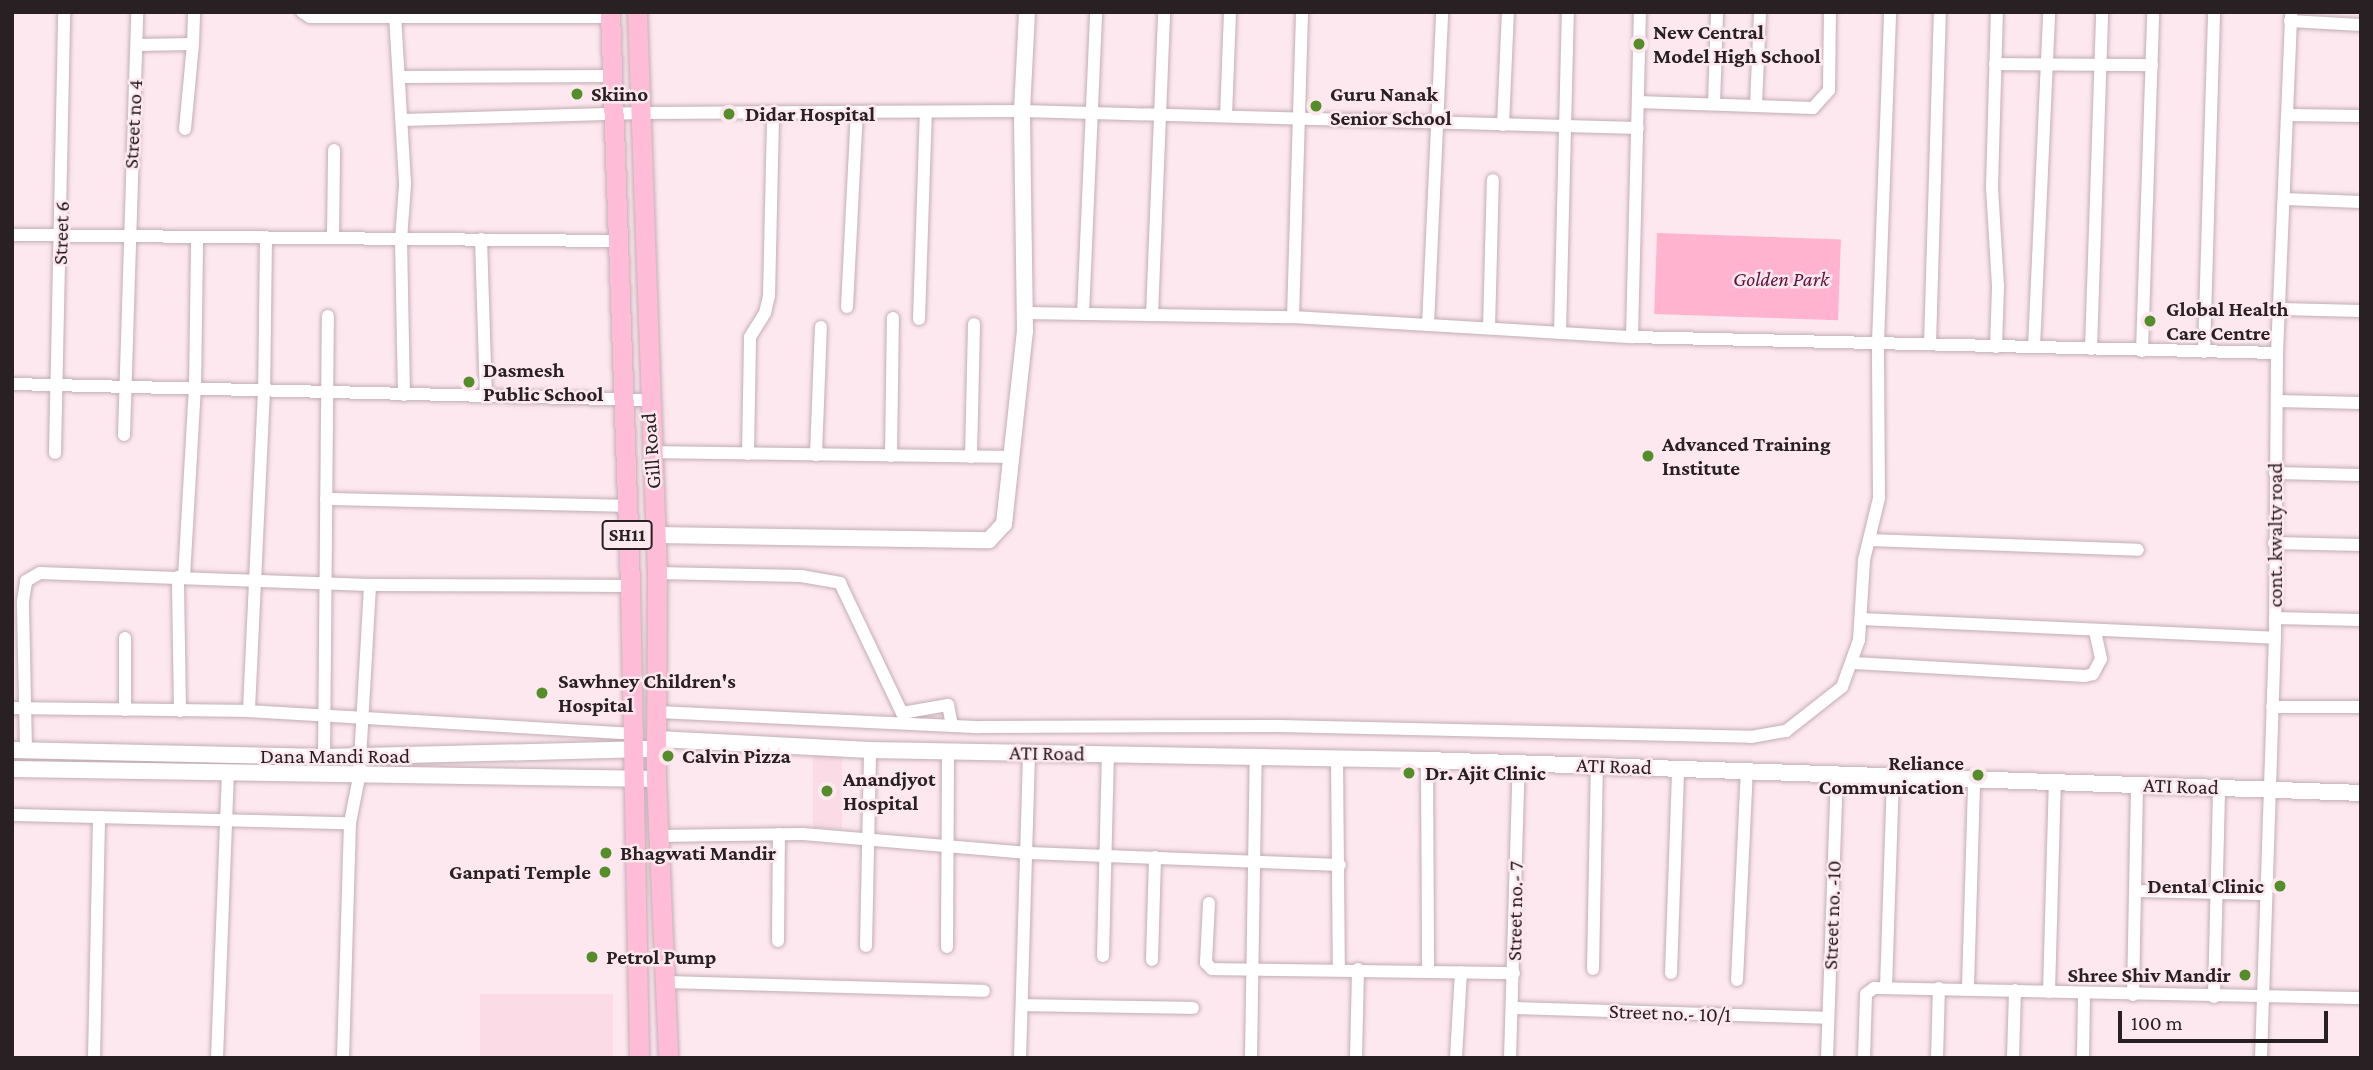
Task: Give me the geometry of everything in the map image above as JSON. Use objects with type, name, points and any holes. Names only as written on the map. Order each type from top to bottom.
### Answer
[{"type":"main road","name":"Gill Road","points":[[637,12],[648,400],[657,573],[656,779],[668,1058]]},
{"type":"main road","name":"Gill Road","points":[[610,15],[615,241],[630,586],[639,1058]]},
{"type":"street","name":"Street 6","points":[[55,453],[64,12]]},
{"type":"street","name":"Street no 4","points":[[124,435],[128,236],[138,45],[137,12]]},
{"type":"street","points":[[185,129],[194,12]]},
{"type":"street","points":[[302,12],[310,17],[610,15]]},
{"type":"street","points":[[656,535],[989,540],[1004,524],[1008,457],[1025,313],[1022,111],[1027,12]]},
{"type":"street","points":[[1083,314],[1096,12]]},
{"type":"street","points":[[1152,315],[1164,12]]},
{"type":"street","points":[[1226,116],[1230,12]]},
{"type":"street","points":[[1293,317],[1302,12]]},
{"type":"street","points":[[1428,324],[1442,12]]},
{"type":"street","points":[[1503,125],[1508,12]]},
{"type":"street","points":[[1560,333],[1569,12]]},
{"type":"street","points":[[1632,337],[1640,12]]},
{"type":"street","points":[[1714,104],[1717,12]]},
{"type":"street","points":[[1756,105],[1759,12]]},
{"type":"street","points":[[1638,102],[1813,108],[1827,97],[1830,12]]},
{"type":"street","points":[[658,712],[952,726],[1279,726],[1766,737],[1786,731],[1821,708],[1842,687],[1854,663],[1861,619],[1864,560],[1878,498],[1878,343],[1891,12]]},
{"type":"street","points":[[1930,344],[1940,12]]},
{"type":"street","points":[[1996,346],[1998,286],[1992,187],[1997,12]]},
{"type":"street","points":[[2034,347],[2049,12]]},
{"type":"street","points":[[2091,349],[2102,12]]},
{"type":"street","points":[[2142,351],[2153,12]]},
{"type":"street","points":[[2204,352],[2214,12]]},
{"type":"street","points":[[395,15],[402,77],[405,185],[401,239],[404,395]]},
{"type":"street","points":[[2290,17],[2361,24]]},
{"type":"street","name":"cont. kwalty road","points":[[2260,1058],[2263,894],[2275,638],[2277,353],[2290,17]]},
{"type":"street","points":[[138,45],[193,44]]},
{"type":"street","points":[[1995,64],[2152,65]]},
{"type":"street","points":[[402,77],[611,76]]},
{"type":"street","points":[[403,121],[640,113],[1022,111],[1638,128]]},
{"type":"street","points":[[847,307],[857,112]]},
{"type":"street","points":[[919,319],[926,112]]},
{"type":"street","points":[[748,454],[750,337],[765,313],[769,296],[773,113]]},
{"type":"street","points":[[2288,115],[2361,116]]},
{"type":"street","points":[[333,238],[334,150]]},
{"type":"street","points":[[1489,328],[1493,180]]},
{"type":"street","points":[[2285,200],[2361,202]]},
{"type":"street","points":[[12,235],[615,241]]},
{"type":"street","points":[[184,577],[195,389],[197,237]]},
{"type":"street","points":[[249,711],[264,391],[266,237]]},
{"type":"street","points":[[481,239],[486,397]]},
{"type":"street","points":[[2280,309],[2361,311]]},
{"type":"street","points":[[1025,313],[1293,317],[1632,337],[2277,353]]},
{"type":"street","points":[[324,757],[328,316]]},
{"type":"street","points":[[891,456],[893,317]]},
{"type":"street","points":[[971,457],[974,324]]},
{"type":"street","points":[[817,455],[821,327]]},
{"type":"street","points":[[12,384],[648,400]]},
{"type":"street","points":[[2277,401],[2361,403]]},
{"type":"street","points":[[651,452],[1008,457]]},
{"type":"street","points":[[2275,473],[2361,475]]},
{"type":"street","points":[[326,499],[626,506]]},
{"type":"street","points":[[1870,540],[2138,550]]},
{"type":"street","points":[[2274,543],[2361,545]]},
{"type":"street","points":[[19,750],[26,709],[26,582],[40,573],[253,581],[326,580],[370,584],[630,586]]},
{"type":"street","points":[[657,573],[801,576],[839,583],[902,713],[948,705],[952,726]]},
{"type":"street","points":[[180,711],[178,577],[184,577]]},
{"type":"street","points":[[343,1058],[350,823],[359,777],[370,584]]},
{"type":"street","points":[[2275,618],[2361,620]]},
{"type":"street","points":[[1861,619],[2275,638]]},
{"type":"street","points":[[1854,663],[2085,676],[2093,674],[2101,659],[2095,630]]},
{"type":"street","points":[[125,638],[125,710]]},
{"type":"street","points":[[2272,707],[2361,707]]},
{"type":"street","points":[[12,708],[249,711],[632,742]]},
{"type":"street","name":"Dana Mandi Road","points":[[19,750],[359,757],[632,742],[657,744]]},
{"type":"street","name":"ATI Road","points":[[657,744],[948,752],[1337,757],[1838,772],[2361,793]]},
{"type":"street","points":[[866,946],[870,750]]},
{"type":"street","points":[[947,947],[948,752]]},
{"type":"street","points":[[1020,1058],[1028,853],[1028,753]]},
{"type":"street","points":[[1103,956],[1108,754]]},
{"type":"street","points":[[1251,1058],[1254,969],[1252,860],[1256,756]]},
{"type":"street","points":[[1337,757],[1339,969]]},
{"type":"street","points":[[1427,760],[1428,971]]},
{"type":"street","name":"Street no.- 7","points":[[1510,1058],[1518,763]]},
{"type":"street","points":[[1593,969],[1597,765]]},
{"type":"street","points":[[1671,974],[1678,768]]},
{"type":"street","points":[[12,769],[359,777],[656,779]]},
{"type":"street","points":[[1737,981],[1747,769]]},
{"type":"street","name":"Street no. -10","points":[[1827,1058],[1838,772]]},
{"type":"street","points":[[216,1058],[228,774]]},
{"type":"street","points":[[1886,988],[1893,775]]},
{"type":"street","points":[[1968,987],[1974,779]]},
{"type":"street","points":[[2049,992],[2055,781]]},
{"type":"street","points":[[2133,995],[2137,785]]},
{"type":"street","points":[[2214,998],[2219,788]]},
{"type":"street","points":[[12,815],[350,823]]},
{"type":"street","points":[[94,1058],[99,817]]},
{"type":"street","points":[[778,941],[779,834]]},
{"type":"street","points":[[658,836],[779,834],[869,842],[947,844],[1028,853],[1340,865]]},
{"type":"street","points":[[1152,960],[1155,857]]},
{"type":"street","points":[[2136,891],[2263,894]]},
{"type":"street","points":[[1209,903],[1208,968],[1514,973]]},
{"type":"street","points":[[1356,1058],[1358,969]]},
{"type":"street","points":[[1456,1058],[1461,972]]},
{"type":"street","points":[[664,982],[984,991]]},
{"type":"street","points":[[1864,1058],[1866,994],[1886,988],[1968,987],[2214,998],[2361,998]]},
{"type":"street","points":[[1937,1058],[1939,988]]},
{"type":"street","points":[[2013,1058],[2015,990]]},
{"type":"street","points":[[2083,1058],[2084,993]]},
{"type":"street","points":[[1022,1005],[1193,1008]]},
{"type":"street","name":"Street no.- 10/1","points":[[1513,1008],[1828,1018]]},
{"type":"shaded area","name":"Anandjyot Hospital","points":[[813,754],[842,754],[842,828],[813,828]]},
{"type":"shaded area","points":[[480,994],[613,994],[613,1058],[480,1058]]},
{"type":"green space","name":"Golden Park","points":[[1657,233],[1841,239],[1838,320],[1654,314]]},
{"type":"place","name":"New Central Model High School","points":[[1639,44]]},
{"type":"place","name":"Skiino","points":[[577,94]]},
{"type":"place","name":"Guru Nanak Senior School","points":[[1316,106]]},
{"type":"place","name":"Didar Hospital","points":[[729,114]]},
{"type":"place","name":"Global Health Care Centre","points":[[2150,321]]},
{"type":"place","name":"Dasmesh Public School","points":[[469,382]]},
{"type":"place","name":"Advanced Training Institute","points":[[1648,456]]},
{"type":"place","name":"Sawhney Children's Hospital","points":[[542,693]]},
{"type":"place","name":"Calvin Pizza","points":[[668,756]]},
{"type":"place","name":"Dr. Ajit Clinic","points":[[1409,773]]},
{"type":"place","name":"Reliance Communication","points":[[1978,775]]},
{"type":"place","name":"Anandjyot Hospital","points":[[827,791]]},
{"type":"place","name":"Bhagwati Mandir","points":[[606,853]]},
{"type":"place","name":"Ganpati Temple","points":[[605,872]]},
{"type":"place","name":"Dental Clinic","points":[[2280,886]]},
{"type":"place","name":"Petrol Pump","points":[[592,957]]},
{"type":"place","name":"Shree Shiv Mandir","points":[[2245,975]]}]
